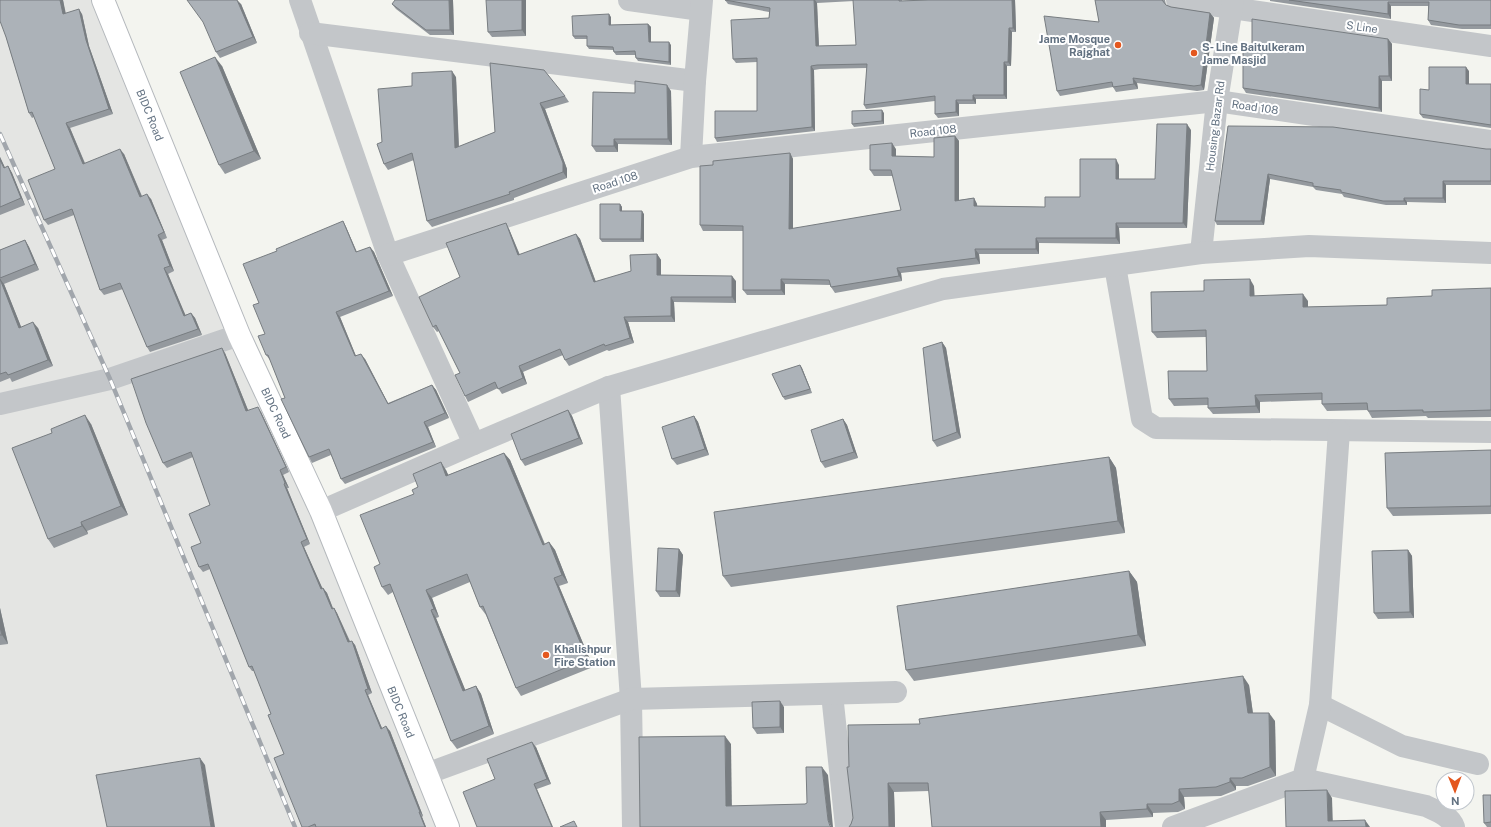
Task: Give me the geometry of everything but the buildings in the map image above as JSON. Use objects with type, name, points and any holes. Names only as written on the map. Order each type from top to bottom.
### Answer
[{"type":"main road","name":"BIDC Road","points":[[103,0],[239,335],[321,510],[448,827]]},
{"type":"street","points":[[300,0],[310,33],[388,255],[474,444]]},
{"type":"street","points":[[629,0],[702,5],[695,81],[691,157]]},
{"type":"street","name":"S Line","points":[[1178,0],[1233,4],[1491,46]]},
{"type":"street","name":"Housing Bazar Rd","points":[[1201,253],[1217,101],[1233,4]]},
{"type":"street","points":[[310,33],[695,81]]},
{"type":"street","name":"Road 108","points":[[388,255],[691,157],[1217,101],[1491,141]]},
{"type":"street","points":[[321,510],[609,387],[943,289],[1201,253],[1309,246],[1491,254]]},
{"type":"street","points":[[1115,266],[1142,418],[1156,428],[1491,432]]},
{"type":"street","points":[[0,404],[110,380],[239,335]]},
{"type":"street","points":[[609,387],[630,699],[633,827]]},
{"type":"street","points":[[1303,779],[1320,705],[1339,430]]},
{"type":"street","points":[[426,774],[630,699],[896,692]]},
{"type":"street","points":[[832,694],[846,827]]},
{"type":"street","points":[[1320,705],[1402,746],[1478,764]]},
{"type":"street","points":[[1173,827],[1303,779],[1426,806],[1442,813],[1454,827]]},
{"type":"shaded area","points":[[0,0],[106,0],[453,827],[0,827]]},
{"type":"railway","points":[[0,134],[110,379],[295,827]]},
{"type":"place","name":"Jame Mosque Rajghat","points":[[1118,45]]},
{"type":"place","name":"S- Line Baitulkeram Jame Masjid","points":[[1194,53]]},
{"type":"place","name":"Khalishpur Fire Station","points":[[546,655]]}]
